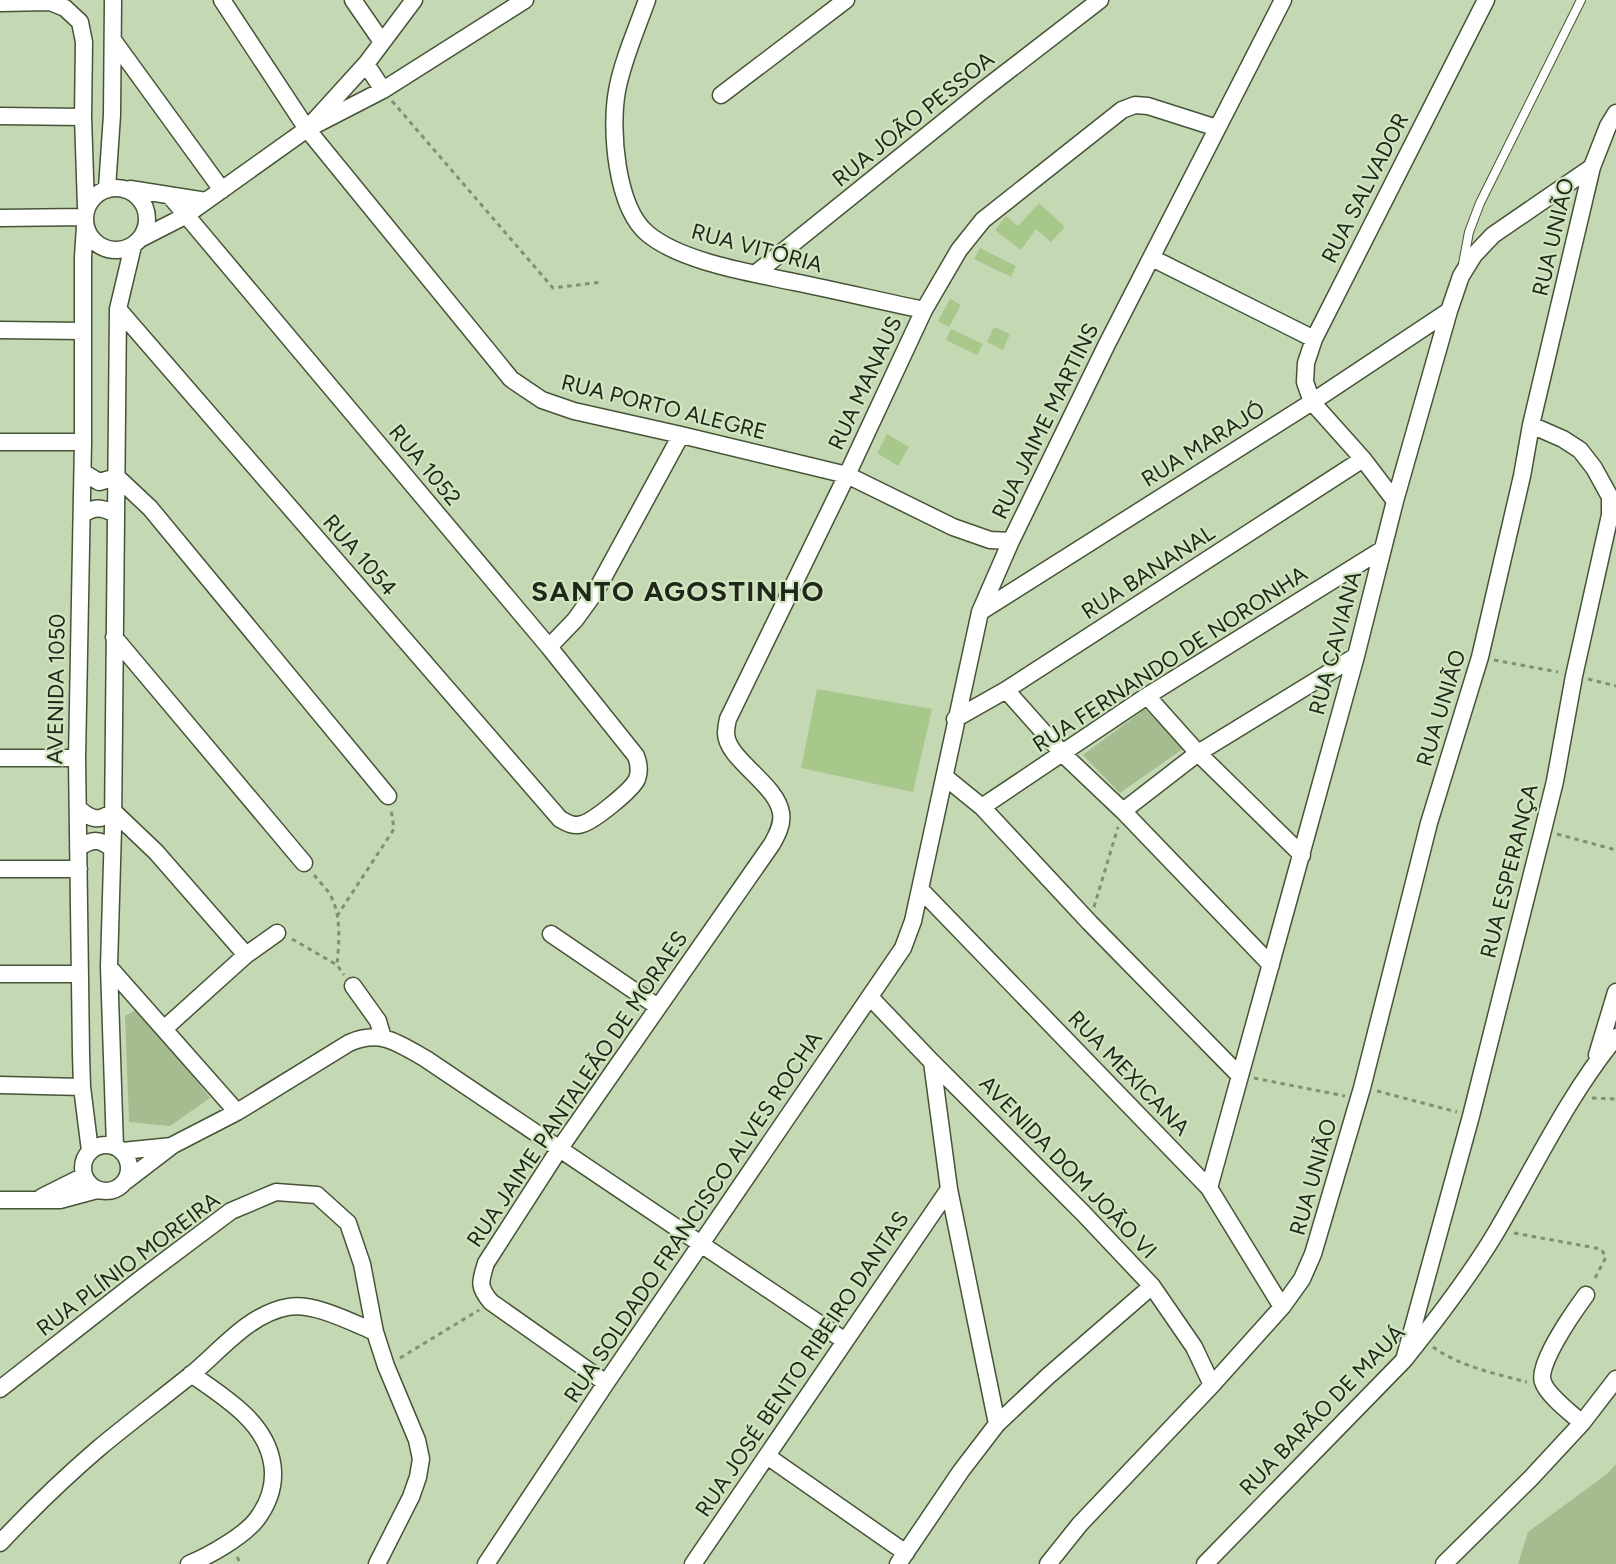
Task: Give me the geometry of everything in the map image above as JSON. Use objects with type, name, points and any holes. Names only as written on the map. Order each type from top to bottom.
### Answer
[{"type":"street","points":[[107,188],[112,115],[113,0]]},
{"type":"street","name":"RUA PORTO ALEGRE","points":[[222,0],[308,129],[511,379],[542,400],[574,411],[847,475],[953,527],[990,540],[1011,542]]},
{"type":"street","points":[[353,0],[382,42]]},
{"type":"street","points":[[308,129],[366,64],[414,0]]},
{"type":"street","points":[[206,201],[117,187],[107,188],[98,193],[85,217],[95,243],[104,248],[114,250],[136,242],[185,216],[308,129],[384,90],[525,0]]},
{"type":"street","name":"RUA VITÓRIA","points":[[647,0],[617,92],[615,137],[623,190],[632,215],[647,234],[669,248],[710,262],[755,274],[924,310]]},
{"type":"street","points":[[721,95],[846,0]]},
{"type":"street","name":"RUA JOÃO PESSOA","points":[[755,274],[1010,69],[1100,0]]},
{"type":"street","name":"RUA JAIME MARTINS","points":[[920,889],[980,612],[1011,542],[1106,346],[1283,0]]},
{"type":"street","name":"RUA SALVADOR","points":[[1312,402],[1305,382],[1306,363],[1314,339],[1486,0]]},
{"type":"street","points":[[0,3],[50,1]]},
{"type":"street","name":"AVENIDA 1050","points":[[50,1],[65,8],[80,22],[84,42],[83,472],[77,758],[82,1087],[90,1151]]},
{"type":"street","points":[[113,40],[222,190]]},
{"type":"street","points":[[366,64],[384,90]]},
{"type":"street","name":"RUA MANAUS","points":[[782,814],[777,799],[731,748],[725,734],[727,726],[735,704],[847,475],[924,310],[959,250],[983,220],[1122,110],[1135,105],[1148,106],[1217,128]]},
{"type":"street","name":"RUA UNIÃO","points":[[1048,1564],[1080,1524],[1212,1385],[1282,1307],[1302,1279],[1314,1254],[1361,1093],[1429,823],[1480,657],[1522,476],[1531,425],[1592,167],[1608,126],[1616,113]]},
{"type":"street","points":[[0,116],[83,117]]},
{"type":"street","name":"RUA CAVIANA","points":[[1209,1188],[1356,656],[1395,501],[1461,276],[1474,255],[1492,235],[1592,167]]},
{"type":"street","points":[[126,1181],[129,1165],[118,1149],[109,967],[113,811],[118,309],[136,242],[145,230],[148,221],[142,201],[127,189]]},
{"type":"street","name":"RUA 1052","points":[[170,196],[549,647],[636,756],[639,766]]},
{"type":"street","points":[[0,218],[85,217]]},
{"type":"street","points":[[1152,258],[1314,339]]},
{"type":"street","name":"RUA 1054","points":[[118,309],[560,819],[572,825],[581,825],[590,821],[633,786],[638,776],[639,766]]},
{"type":"street","name":"RUA MARAJÓ","points":[[980,612],[1312,402],[1449,311]]},
{"type":"street","points":[[0,330],[83,331]]},
{"type":"street","points":[[1312,402],[1363,459],[1395,501]]},
{"type":"street","name":"RUA ESPERANÇA","points":[[1404,1360],[1470,1116],[1543,831],[1555,781],[1574,676],[1610,515],[1610,497],[1599,476],[1580,450],[1563,439],[1531,425]]},
{"type":"street","points":[[549,647],[575,620],[596,591],[681,435]]},
{"type":"street","points":[[0,442],[83,442]]},
{"type":"street","name":"RUA BANANAL","points":[[956,719],[1006,690],[1363,459]]},
{"type":"street","points":[[83,472],[99,482],[117,477]]},
{"type":"street","points":[[117,477],[165,525],[388,796]]},
{"type":"street","points":[[82,515],[97,507],[115,514]]},
{"type":"street","name":"RUA FERNANDO DE NORONHA","points":[[982,807],[1147,696],[1383,549]]},
{"type":"street","points":[[114,637],[304,863]]},
{"type":"street","points":[[1123,811],[1198,753],[1356,656]]},
{"type":"street","points":[[1006,690],[1063,754],[1123,811],[1271,965]]},
{"type":"street","points":[[1147,696],[1198,753],[1302,855]]},
{"type":"street","points":[[0,758],[77,758]]},
{"type":"street","points":[[945,777],[982,807],[1090,923],[1240,1076]]},
{"type":"street","points":[[78,807],[94,819],[101,819],[113,811]]},
{"type":"street","points":[[113,811],[156,852],[246,955]]},
{"type":"street","name":"RUA JAIME PANTALEÃO DE MORAES","points":[[491,1302],[482,1292],[481,1279],[486,1263],[560,1148],[772,844],[779,829],[782,814]]},
{"type":"street","points":[[78,848],[92,840],[99,840],[112,849]]},
{"type":"street","points":[[0,869],[78,869]]},
{"type":"street","name":"RUA SOLDADO FRANCISCO ALVES ROCHA","points":[[486,1564],[606,1383],[903,948],[913,921],[920,889]]},
{"type":"street","name":"RUA MEXICANA","points":[[920,889],[1209,1188],[1282,1307]]},
{"type":"street","points":[[165,1028],[246,955],[277,933]]},
{"type":"street","points":[[551,934],[658,1007]]},
{"type":"street","points":[[109,967],[237,1112]]},
{"type":"street","points":[[0,974],[79,974]]},
{"type":"street","points":[[353,986],[378,1021],[383,1038]]},
{"type":"street","points":[[1594,1065],[1616,992]]},
{"type":"street","name":"AVENIDA DOM JOÃO VI","points":[[870,997],[1152,1286],[1194,1347],[1212,1385]]},
{"type":"street","points":[[1594,1065],[1616,1037]]},
{"type":"street","points":[[0,1200],[60,1200],[97,1190],[110,1192],[173,1146],[237,1112],[349,1043],[362,1038],[388,1038],[426,1059],[845,1341]]},
{"type":"street","points":[[932,1062],[949,1189],[997,1424]]},
{"type":"street","name":"RUA BARÃO DE MAUÁ","points":[[1205,1564],[1422,1339],[1498,1230],[1573,1097],[1594,1065]]},
{"type":"street","points":[[0,1085],[82,1087]]},
{"type":"street","points":[[97,1190],[87,1182],[84,1176],[83,1162],[90,1151],[102,1145],[118,1149],[173,1146]]},
{"type":"street","points":[[38,1199],[84,1176]]},
{"type":"street","name":"RUA JOSÉ BENTO RIBEIRO DANTAS","points":[[693,1564],[949,1189]]},
{"type":"street","name":"RUA PLÍNIO MOREIRA","points":[[0,1389],[231,1211],[276,1192],[317,1195],[348,1223],[362,1264],[375,1332],[417,1440],[421,1459],[418,1478],[411,1497],[377,1564]]},
{"type":"street","points":[[767,1456],[902,1558],[961,1471],[997,1424],[1047,1377],[1152,1286]]},
{"type":"street","points":[[1582,1423],[1545,1388],[1541,1379],[1543,1369],[1564,1324],[1586,1295]]},
{"type":"street","points":[[491,1302],[606,1383]]},
{"type":"street","points":[[0,1543],[39,1502],[99,1448],[237,1334],[266,1313],[290,1306],[309,1308],[375,1332]]},
{"type":"street","points":[[189,1564],[230,1542],[256,1520],[267,1502],[275,1478],[269,1447],[247,1417],[191,1374]]},
{"type":"street","points":[[1444,1564],[1531,1478],[1582,1423],[1616,1379]]},
{"type":"lane","points":[[1461,276],[1469,232],[1480,203],[1581,0]]},
{"type":"path","points":[[384,90],[553,288],[602,282]]},
{"type":"path","points":[[1480,657],[1616,687]]},
{"type":"path","points":[[337,916],[394,829],[388,796]]},
{"type":"path","points":[[1090,923],[1123,811]]},
{"type":"path","points":[[1543,831],[1616,850]]},
{"type":"path","points":[[304,863],[331,896],[337,916],[339,941],[337,965]]},
{"type":"path","points":[[277,933],[298,942],[337,965],[353,986]]},
{"type":"path","points":[[1240,1076],[1361,1093],[1470,1116]]},
{"type":"path","points":[[1573,1097],[1616,1099]]},
{"type":"path","points":[[1498,1230],[1601,1248],[1606,1257],[1586,1295]]},
{"type":"path","points":[[387,1366],[491,1302]]},
{"type":"path","points":[[1422,1339],[1443,1354],[1487,1371],[1545,1388]]},
{"type":"green space","points":[[1145,709],[1184,748],[1120,793],[1083,755]]},
{"type":"green space","points":[[139,1008],[210,1098],[170,1126],[129,1122],[125,1016]]},
{"type":"green space","points":[[1616,1464],[1616,1564],[1518,1564],[1528,1532],[1607,1474]]},
{"type":"building","points":[[1039,203],[1065,227],[1051,242],[1036,229],[1021,250],[995,230],[1006,216],[1018,226]]},
{"type":"building","points":[[980,248],[1016,266],[1011,277],[974,259]]},
{"type":"building","points":[[950,299],[961,305],[949,327],[938,321]]},
{"type":"building","points":[[994,327],[1010,334],[1003,350],[987,342]]},
{"type":"building","points":[[951,329],[983,344],[977,355],[946,340]]},
{"type":"building","points":[[887,434],[909,447],[898,466],[877,453]]},
{"type":"building","points":[[817,689],[932,709],[913,792],[801,768]]},
{"type":"district","name":"SANTO AGOSTINHO","points":[[678,591]]}]
